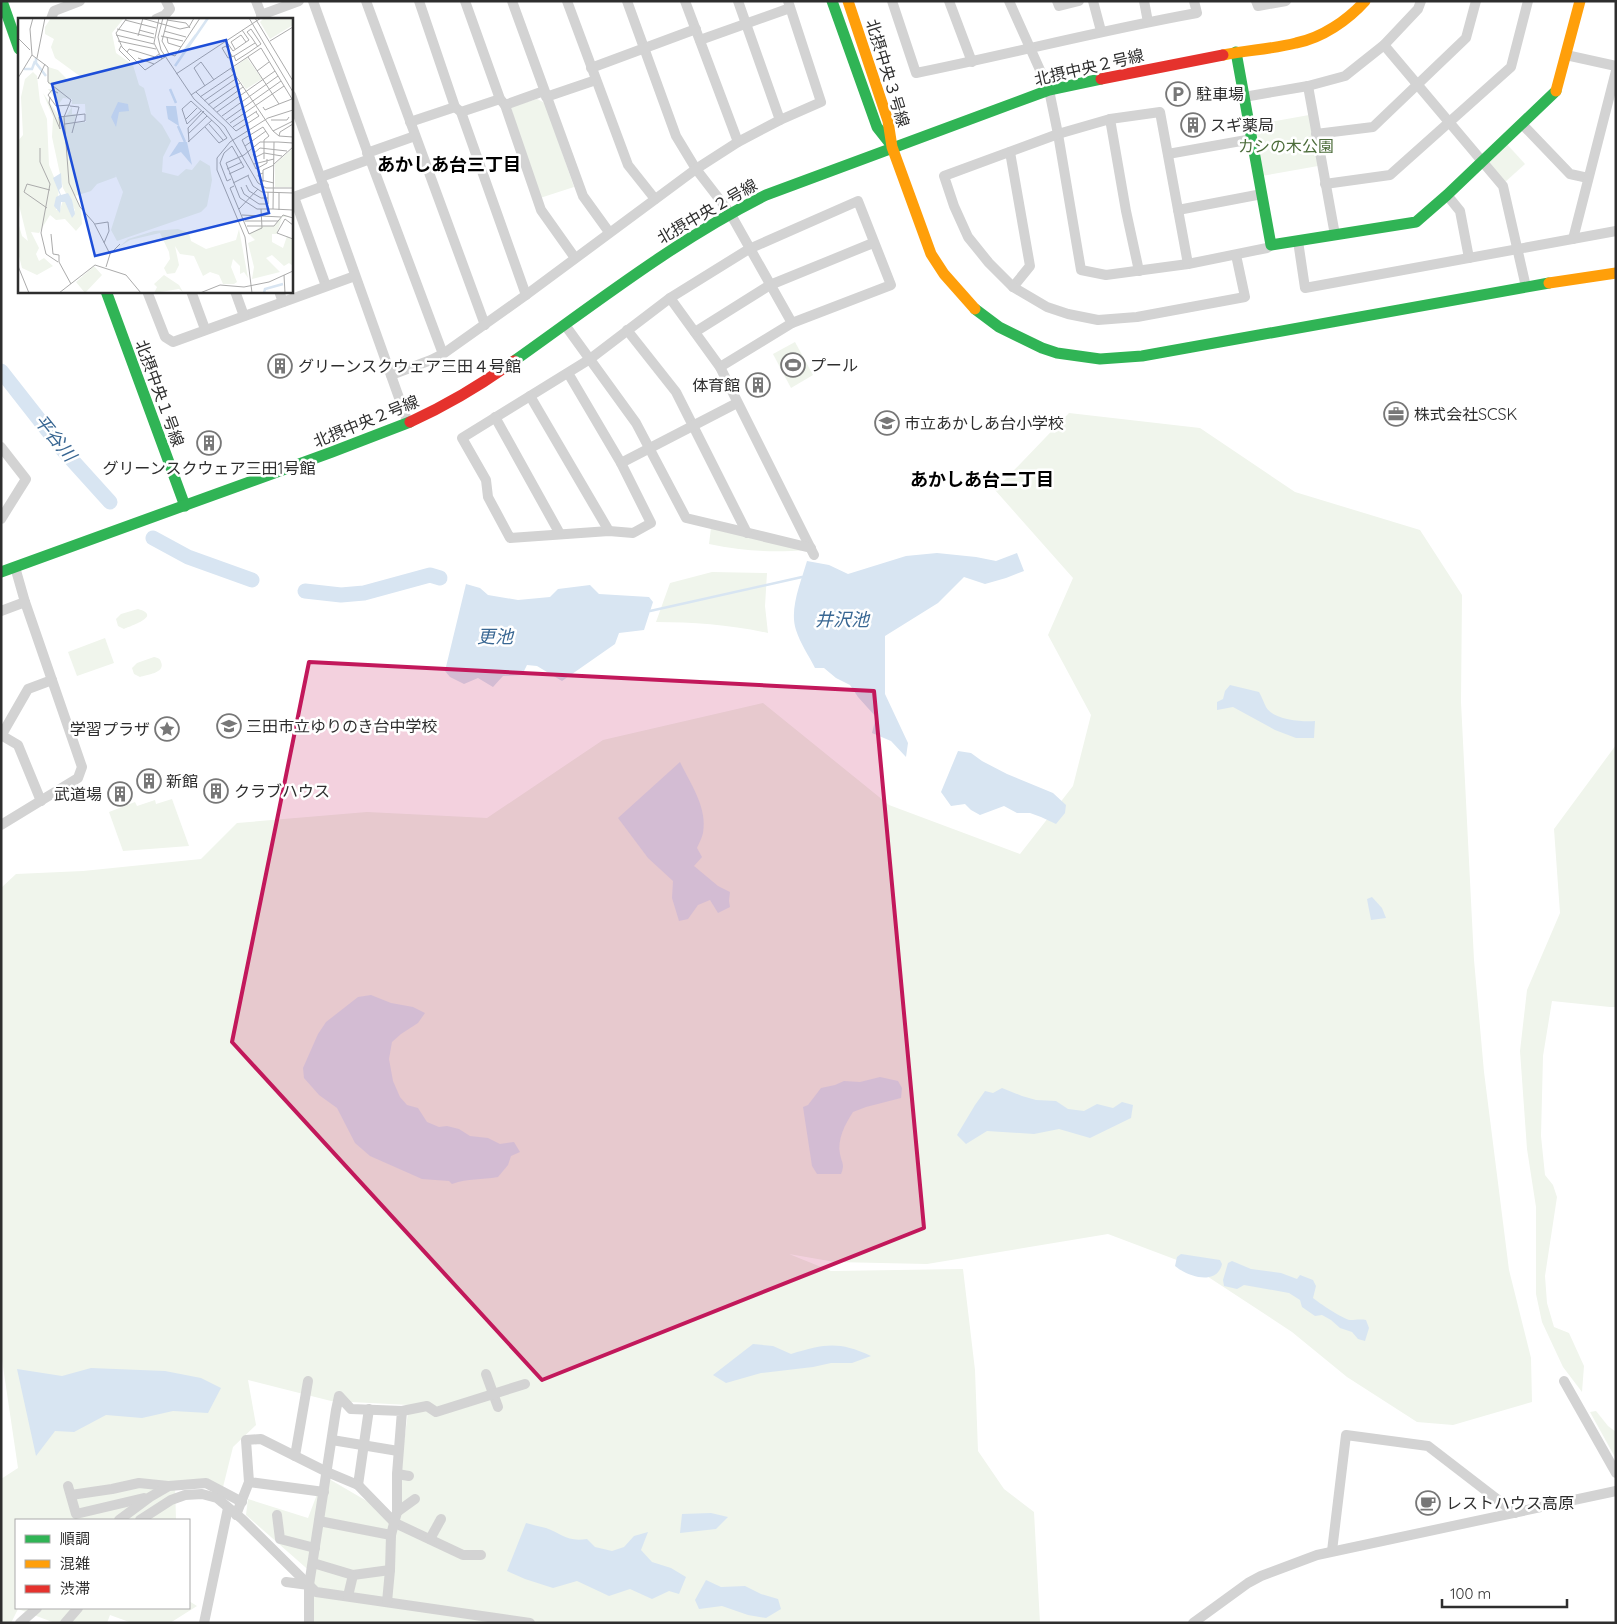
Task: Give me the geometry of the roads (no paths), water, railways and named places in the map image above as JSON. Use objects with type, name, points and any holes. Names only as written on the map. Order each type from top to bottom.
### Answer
[{"type":"street","points":[[2,1],[18,46]]},
{"type":"street","points":[[51,18],[54,11],[80,1]]},
{"type":"street","points":[[158,18],[165,15],[170,9],[166,1]]},
{"type":"street","points":[[256,1],[262,17],[300,1]]},
{"type":"street","points":[[313,1],[443,354]]},
{"type":"street","points":[[366,1],[485,325]]},
{"type":"street","points":[[419,1],[526,295]]},
{"type":"street","points":[[465,1],[541,210],[575,258]]},
{"type":"street","points":[[512,1],[583,196],[609,232]]},
{"type":"street","points":[[567,1],[628,166],[655,199]]},
{"type":"street","points":[[627,1],[676,136],[696,168],[730,213],[792,323]]},
{"type":"street","points":[[685,1],[738,142]]},
{"type":"street","points":[[738,1],[780,120]]},
{"type":"street","name":"北摂中央３号線","points":[[832,1],[876,128],[892,147]]},
{"type":"street","name":"北摂中央３号線","points":[[848,1],[888,121],[892,147]]},
{"type":"street","points":[[892,1],[916,73],[1031,49],[1101,31],[1197,13],[1194,1]]},
{"type":"street","points":[[949,1],[972,62]]},
{"type":"street","points":[[1009,1],[1049,90],[1081,270],[1106,275],[1188,264],[1267,248],[1270,245],[1416,222],[1556,93],[1580,1]]},
{"type":"street","points":[[1057,1],[1059,6],[1079,1]]},
{"type":"street","points":[[1093,1],[1101,31]]},
{"type":"street","points":[[1144,1],[1148,22]]},
{"type":"street","points":[[1256,1],[1258,6],[1286,1]]},
{"type":"street","name":"北摂中央２号線","points":[[15,567],[408,423],[444,406],[486,381],[684,241],[766,194],[1049,90],[1236,52],[1298,43],[1329,30],[1356,11],[1365,1]]},
{"type":"street","points":[[1244,97],[1308,86],[1345,76],[1384,45],[1418,9],[1420,1]]},
{"type":"street","points":[[1316,134],[1373,127],[1466,38],[1476,1]]},
{"type":"street","points":[[1325,184],[1390,175],[1511,67],[1528,1]]},
{"type":"street","points":[[391,375],[443,354],[526,295],[696,168],[738,142],[780,120],[821,102],[789,5],[747,24],[700,40]]},
{"type":"street","points":[[591,68],[696,29]]},
{"type":"street","points":[[1384,45],[1503,186],[1526,287]]},
{"type":"street","points":[[1236,52],[1270,245]]},
{"type":"street","points":[[1566,54],[1616,66]]},
{"type":"street","points":[[1572,239],[1616,71]]},
{"type":"street","points":[[410,122],[458,110],[545,94],[596,80]]},
{"type":"street","points":[[1308,86],[1335,235]]},
{"type":"street","points":[[292,98],[408,423]]},
{"type":"street","points":[[1188,264],[1160,112],[1110,119],[1058,134],[944,176],[954,206],[968,237],[989,263],[1013,287],[1047,307],[1068,314],[1098,320],[1137,317],[1245,297],[1236,255]]},
{"type":"street","points":[[1110,119],[1126,211],[1139,271]]},
{"type":"street","points":[[1522,124],[1570,174],[1588,178]]},
{"type":"street","points":[[326,286],[293,198],[369,156],[415,136]]},
{"type":"street","points":[[1168,154],[1252,139]]},
{"type":"street","points":[[892,147],[931,254],[944,274],[979,313],[999,327],[1057,353],[1100,359],[1142,356],[1526,287],[1616,273]]},
{"type":"street","points":[[1010,152],[1030,266],[1013,287]]},
{"type":"street","points":[[1178,210],[1262,194]]},
{"type":"street","points":[[1447,195],[1460,210],[1469,258]]},
{"type":"street","points":[[568,373],[621,463],[651,523],[633,533],[608,531],[510,538],[488,497],[486,480],[462,438],[590,359],[670,298],[749,249],[858,201],[891,285],[792,323],[720,367]]},
{"type":"street","points":[[1298,241],[1305,288],[1616,231]]},
{"type":"street","points":[[695,332],[770,285],[874,243]]},
{"type":"street","points":[[147,292],[165,337],[173,342],[355,276]]},
{"type":"street","name":"北摂中央１号線","points":[[106,292],[185,506]]},
{"type":"street","points":[[191,292],[205,329]]},
{"type":"street","points":[[235,292],[244,316]]},
{"type":"street","points":[[279,292],[283,302]]},
{"type":"street","points":[[565,325],[636,423],[686,518],[813,551],[720,367],[670,298]]},
{"type":"street","points":[[627,330],[676,392],[747,533]]},
{"type":"street","points":[[530,396],[608,531]]},
{"type":"street","points":[[621,463],[737,403]]},
{"type":"street","points":[[495,417],[560,534]]},
{"type":"street","points":[[1,447],[26,479],[1,519]]},
{"type":"street","points":[[1,572],[15,567],[24,602],[82,767],[78,778],[1,825]]},
{"type":"street","points":[[1,611],[24,602]]},
{"type":"street","points":[[41,801],[18,744],[1,735],[28,689],[52,680]]},
{"type":"street","points":[[486,1374],[498,1407]]},
{"type":"street","points":[[295,1456],[308,1381]]},
{"type":"street","points":[[1564,1381],[1616,1473]]},
{"type":"street","points":[[309,1623],[309,1586],[339,1396],[351,1409],[402,1411],[427,1406],[436,1412],[525,1384]]},
{"type":"street","points":[[358,1485],[369,1409]]},
{"type":"street","points":[[387,1602],[391,1535],[396,1517],[396,1474],[402,1411]]},
{"type":"street","points":[[1332,1551],[1346,1435],[1428,1446],[1515,1513]]},
{"type":"street","points":[[204,1623],[232,1511],[242,1502],[249,1482],[246,1440],[261,1439],[327,1472],[358,1485],[396,1517],[430,1539],[463,1555],[481,1555]]},
{"type":"street","points":[[332,1440],[398,1451]]},
{"type":"street","points":[[396,1474],[408,1476]]},
{"type":"street","points":[[249,1482],[324,1492]]},
{"type":"street","points":[[150,1497],[77,1517],[70,1490],[112,1489],[139,1483],[169,1486],[206,1483],[242,1502]]},
{"type":"street","points":[[120,1519],[150,1497],[169,1486]]},
{"type":"street","points":[[1192,1623],[1248,1583],[1317,1554],[1616,1491]]},
{"type":"street","points":[[142,1519],[171,1500],[185,1495],[202,1494],[217,1498],[316,1592],[530,1623]]},
{"type":"street","points":[[396,1517],[415,1499]]},
{"type":"street","points":[[110,1507],[113,1519]]},
{"type":"street","points":[[277,1516],[280,1538],[315,1548]]},
{"type":"street","points":[[430,1539],[441,1520]]},
{"type":"street","points":[[319,1521],[391,1535]]},
{"type":"street","points":[[313,1563],[353,1575],[390,1570]]},
{"type":"street","points":[[348,1596],[353,1575]]},
{"type":"street","points":[[286,1582],[309,1586]]},
{"type":"street","points":[[20,1623],[36,1609]]},
{"type":"street","points":[[65,1623],[77,1609]]},
{"type":"water","name":"井沢池","points":[[937,553],[996,561],[1017,553],[1024,571],[985,584],[964,577],[938,603],[885,636],[885,694],[908,743],[906,757],[891,741],[872,733],[876,717],[850,685],[836,678],[824,668],[815,668],[796,630],[794,622],[795,604],[807,561],[829,565],[848,574],[906,556]]},
{"type":"water","name":"更池","points":[[466,584],[480,588],[488,595],[518,600],[550,597],[558,589],[590,585],[599,594],[649,597],[653,602],[644,630],[619,633],[615,644],[562,681],[537,666],[527,665],[522,675],[503,676],[493,687],[478,678],[464,684],[450,677],[445,671]]},
{"type":"water","points":[[1230,685],[1259,692],[1266,707],[1275,715],[1296,720],[1315,721],[1314,738],[1296,738],[1275,730],[1233,707],[1217,710],[1217,702],[1223,699],[1225,691]]},
{"type":"water","points":[[958,751],[971,753],[1007,774],[1053,793],[1066,805],[1065,813],[1056,824],[1030,813],[1017,813],[1004,806],[980,815],[965,804],[951,806],[941,792]]},
{"type":"water","points":[[680,762],[701,805],[703,814],[703,833],[697,848],[702,857],[694,866],[718,886],[730,892],[730,907],[718,913],[710,900],[698,905],[688,919],[679,921],[672,898],[673,881],[648,858],[618,818]]},
{"type":"water","points":[[1372,897],[1382,908],[1386,918],[1371,920],[1367,899]]},
{"type":"water","points":[[371,995],[391,1003],[413,1007],[425,1013],[418,1023],[392,1042],[389,1059],[393,1081],[400,1097],[407,1105],[418,1108],[427,1122],[439,1127],[447,1126],[459,1129],[470,1136],[488,1138],[500,1144],[514,1142],[520,1152],[511,1156],[508,1165],[498,1177],[452,1184],[449,1181],[422,1179],[370,1156],[355,1143],[337,1108],[319,1095],[304,1078],[303,1068],[318,1034],[326,1022],[358,997]]},
{"type":"water","points":[[880,1077],[898,1081],[902,1088],[901,1098],[853,1112],[845,1127],[840,1143],[839,1149],[843,1166],[841,1174],[817,1174],[812,1166],[803,1107],[808,1105],[821,1088],[844,1081],[860,1082]]},
{"type":"water","points":[[1002,1088],[1036,1100],[1056,1101],[1068,1109],[1084,1111],[1097,1104],[1113,1108],[1122,1102],[1133,1105],[1131,1118],[1090,1138],[1059,1129],[1034,1134],[987,1131],[966,1144],[957,1135],[975,1105],[985,1091],[993,1093]]},
{"type":"water","points":[[1181,1254],[1220,1260],[1222,1264],[1219,1271],[1214,1275],[1208,1277],[1194,1276],[1175,1266],[1177,1257]]},
{"type":"water","points":[[1232,1261],[1251,1269],[1281,1273],[1297,1279],[1300,1275],[1313,1280],[1316,1286],[1313,1298],[1347,1319],[1366,1320],[1369,1328],[1365,1341],[1358,1339],[1352,1332],[1340,1328],[1322,1315],[1315,1316],[1302,1307],[1300,1300],[1289,1293],[1244,1285],[1237,1289],[1224,1286],[1223,1280],[1228,1263]]},
{"type":"water","points":[[753,1344],[773,1346],[791,1354],[823,1346],[840,1346],[871,1356],[852,1363],[831,1363],[761,1373],[726,1383],[713,1375]]},
{"type":"water","points":[[91,1368],[165,1371],[201,1378],[221,1388],[208,1413],[173,1411],[142,1418],[106,1415],[74,1432],[55,1431],[36,1456],[17,1369],[62,1376]]},
{"type":"water","points":[[711,1513],[728,1517],[716,1529],[680,1533],[682,1514]]},
{"type":"water","points":[[526,1523],[546,1528],[569,1538],[587,1539],[595,1547],[612,1551],[624,1547],[634,1536],[648,1532],[641,1550],[652,1562],[671,1568],[686,1577],[679,1594],[669,1591],[652,1599],[630,1589],[609,1596],[577,1581],[553,1588],[525,1579],[507,1571]]},
{"type":"water","points":[[706,1580],[721,1587],[745,1586],[761,1594],[778,1599],[781,1609],[766,1618],[748,1615],[722,1606],[699,1609],[695,1600]]},
{"type":"waterway","name":"平谷川","points":[[1,371],[63,450],[110,502]]},
{"type":"waterway","name":"平谷川","points":[[153,538],[188,557],[252,580]]},
{"type":"waterway","name":"平谷川","points":[[305,591],[341,595],[364,593],[430,575],[440,578]]},
{"type":"waterway","points":[[650,611],[802,577]]},
{"type":"place","name":"駐車場","points":[[1178,94]]},
{"type":"place","name":"スギ薬局","points":[[1193,125]]},
{"type":"place","name":"プール","points":[[793,365]]},
{"type":"place","name":"グリーンスクウェア三田４号館","points":[[280,366]]},
{"type":"place","name":"体育館","points":[[758,385]]},
{"type":"place","name":"株式会社SCSK","points":[[1396,414]]},
{"type":"place","name":"市立あかしあ台小学校","points":[[887,423]]},
{"type":"place","name":"グリーンスクウェア三田1号館","points":[[209,443]]},
{"type":"place","name":"三田市立ゆりのき台中学校","points":[[229,726]]},
{"type":"place","name":"学習プラザ","points":[[167,729]]},
{"type":"place","name":"新館","points":[[149,781]]},
{"type":"place","name":"クラブハウス","points":[[216,791]]},
{"type":"place","name":"武道場","points":[[120,794]]},
{"type":"place","name":"レストハウス高原","points":[[1428,1503]]},
{"type":"district","name":"あかしあ台三丁目","points":[[449,165]]},
{"type":"district","name":"あかしあ台二丁目","points":[[982,480]]},
{"type":"park label","name":"カシの木公園","points":[[1286,146]]}]
